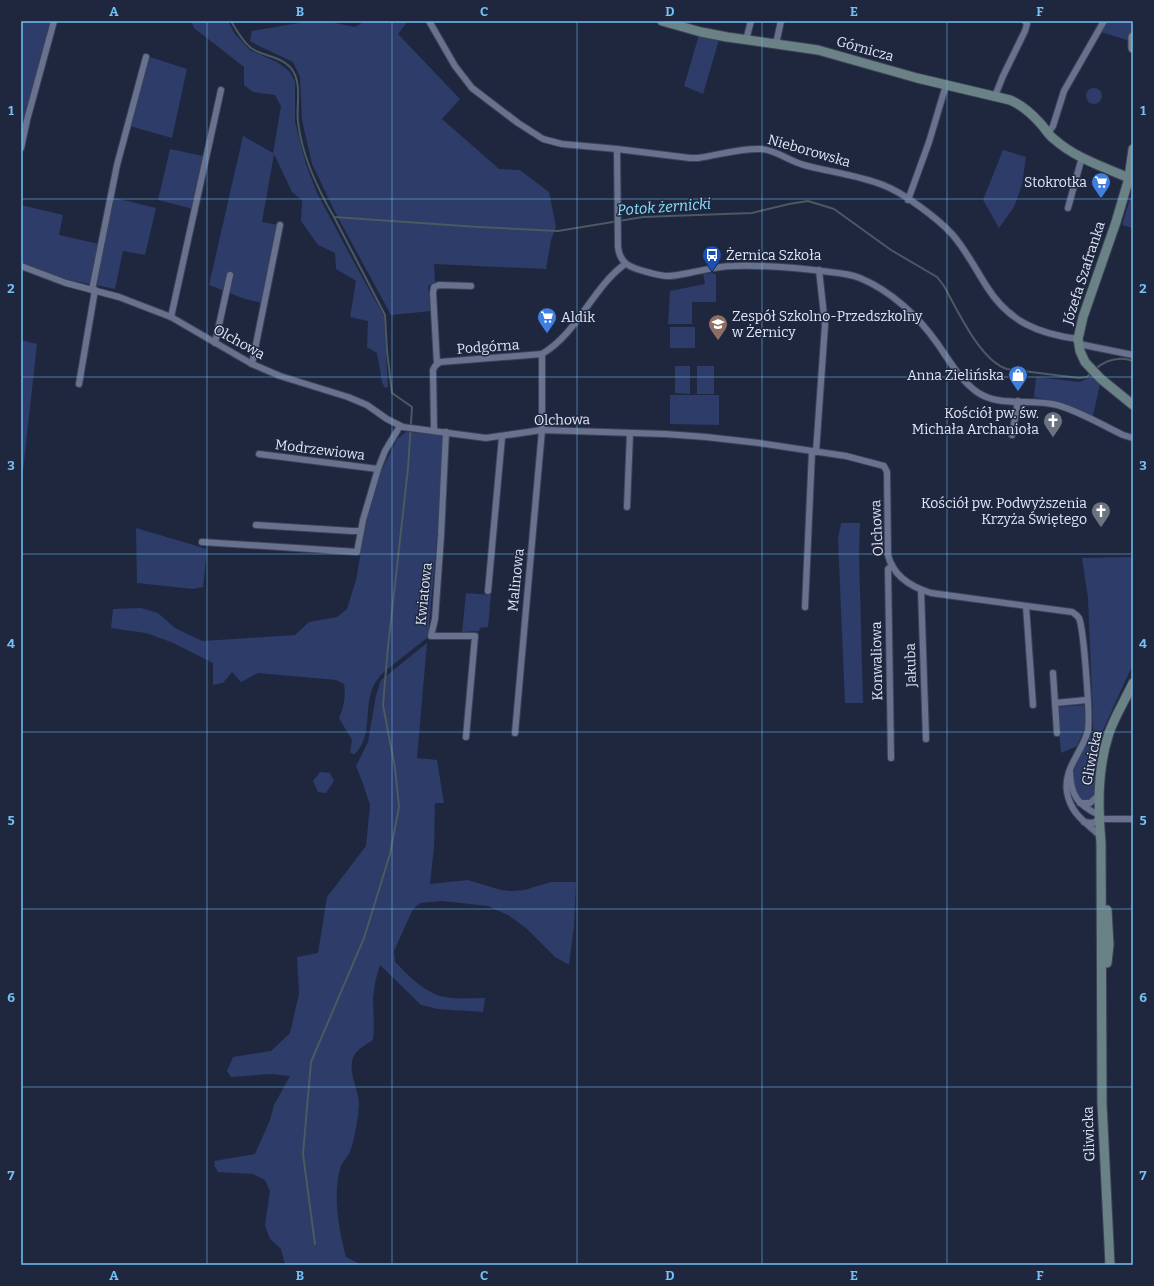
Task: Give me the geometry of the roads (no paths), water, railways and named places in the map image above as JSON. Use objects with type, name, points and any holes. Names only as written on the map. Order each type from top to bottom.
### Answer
[{"type":"street","points":[[21,148],[27,120],[54,21]]},
{"type":"street","name":"Nieborowska","points":[[429,21],[455,66],[467,82],[479,94],[518,123],[543,139],[550,142],[567,145],[694,158],[753,149],[765,150],[804,164],[877,183],[891,189],[928,213],[952,235],[996,300],[1021,322],[1036,330],[1133,355]]},
{"type":"street","name":"Górnicza","points":[[662,21],[701,32],[824,52],[897,73],[1010,100],[1020,105],[1039,122],[1054,140],[1072,152],[1131,178]]},
{"type":"street","points":[[746,40],[751,21]]},
{"type":"street","points":[[776,44],[781,21]]},
{"type":"street","points":[[995,96],[1025,30],[1026,21]]},
{"type":"street","points":[[1048,133],[1053,126],[1064,91],[1104,21]]},
{"type":"street","points":[[1133,37],[1133,48]]},
{"type":"street","points":[[79,384],[93,290],[118,165],[146,57]]},
{"type":"street","points":[[908,200],[946,85]]},
{"type":"street","points":[[171,317],[221,90]]},
{"type":"street","points":[[617,149],[617,221],[619,253],[625,264],[638,270],[669,276],[712,268],[734,266],[819,270],[849,274],[859,277],[886,293],[908,310],[933,338],[958,373],[973,389],[990,399],[1038,402],[1057,405],[1123,435],[1133,438]]},
{"type":"street","name":"Józefa Szafranka","points":[[1133,149],[1131,178],[1081,324],[1078,342],[1082,357],[1090,368],[1133,405]]},
{"type":"street","points":[[1068,208],[1082,157]]},
{"type":"street","points":[[252,364],[280,225]]},
{"type":"street","points":[[542,430],[542,354],[559,342],[607,280],[625,264]]},
{"type":"street","name":"Olchowa","points":[[21,266],[66,283],[145,306],[171,317],[252,364],[280,376],[348,397],[367,405],[400,426],[480,438],[502,437],[542,430],[706,436],[856,458],[883,466],[886,468],[888,555],[898,575],[907,583],[921,590],[936,594],[1072,612],[1077,615],[1082,632],[1088,721],[1086,734],[1066,779],[1067,796],[1078,817],[1101,840]]},
{"type":"street","points":[[805,607],[814,451],[824,326],[819,270]]},
{"type":"street","points":[[215,343],[230,275]]},
{"type":"street","name":"Podgórna","points":[[437,364],[433,293],[434,287],[439,285],[471,286]]},
{"type":"street","name":"Podgórna","points":[[434,430],[433,370],[437,364],[440,362],[542,354]]},
{"type":"street","points":[[1012,435],[1018,401]]},
{"type":"street","points":[[202,542],[357,552],[363,520],[378,469],[385,452],[400,426]]},
{"type":"street","name":"Malinowa","points":[[515,733],[542,430]]},
{"type":"street","name":"Kwiatowa","points":[[446,432],[438,581],[435,619],[430,636],[475,636],[466,737]]},
{"type":"street","points":[[627,507],[630,433]]},
{"type":"street","points":[[488,591],[502,437]]},
{"type":"street","name":"Modrzewiowa","points":[[259,454],[378,469]]},
{"type":"street","points":[[256,525],[352,532],[361,531]]},
{"type":"street","name":"Konwaliowa","points":[[891,758],[888,569],[892,565]]},
{"type":"street","name":"Jakuba","points":[[921,590],[926,739]]},
{"type":"street","points":[[1026,606],[1033,705]]},
{"type":"street","points":[[1053,673],[1057,733]]},
{"type":"street","name":"Gliwicka","points":[[1110,1265],[1102,1104],[1102,1002],[1109,944],[1107,883],[1101,840],[1099,795],[1104,752],[1109,734],[1133,683]]},
{"type":"street","points":[[1055,703],[1087,700]]},
{"type":"street","name":"Olchowa","points":[[1071,766],[1072,790],[1080,803]]},
{"type":"street","points":[[1080,803],[1090,803],[1099,795]]},
{"type":"street","points":[[1080,803],[1099,817],[1133,819]]},
{"type":"street","points":[[1084,822],[1093,823],[1099,817]]},
{"type":"waterway","name":"Potok żernicki","points":[[231,21],[242,39],[251,48],[284,62],[293,71],[296,77],[298,89],[298,122],[303,147],[316,183],[334,217],[558,231],[643,217],[752,213],[808,201],[834,209],[891,250],[937,277],[944,286],[970,333],[988,356],[997,364],[1007,369],[1079,378],[1087,377],[1092,372]]},
{"type":"waterway","points":[[315,1244],[303,1154],[311,1062],[364,938],[390,854],[399,807],[395,768],[383,705],[408,468],[412,407],[392,393],[387,351],[385,315],[334,217]]},
{"type":"waterway","name":"Potok żernicki","points":[[1095,369],[1108,361],[1118,359],[1133,361]]},
{"type":"place","name":"Stokrotka","points":[[1101,199]]},
{"type":"place","name":"Żernica Szkoła","points":[[712,272]]},
{"type":"place","name":"Aldik","points":[[547,334]]},
{"type":"place","name":"Zespół Szkolno-Przedszkolny w Żernicy","points":[[718,341]]},
{"type":"place","name":"Anna Zielińska","points":[[1018,392]]},
{"type":"place","name":"Kościół pw. św. Michała Archanioła","points":[[1053,438]]},
{"type":"place","name":"Kościół pw. Podwyższenia Krzyża Świętego","points":[[1101,528]]}]
